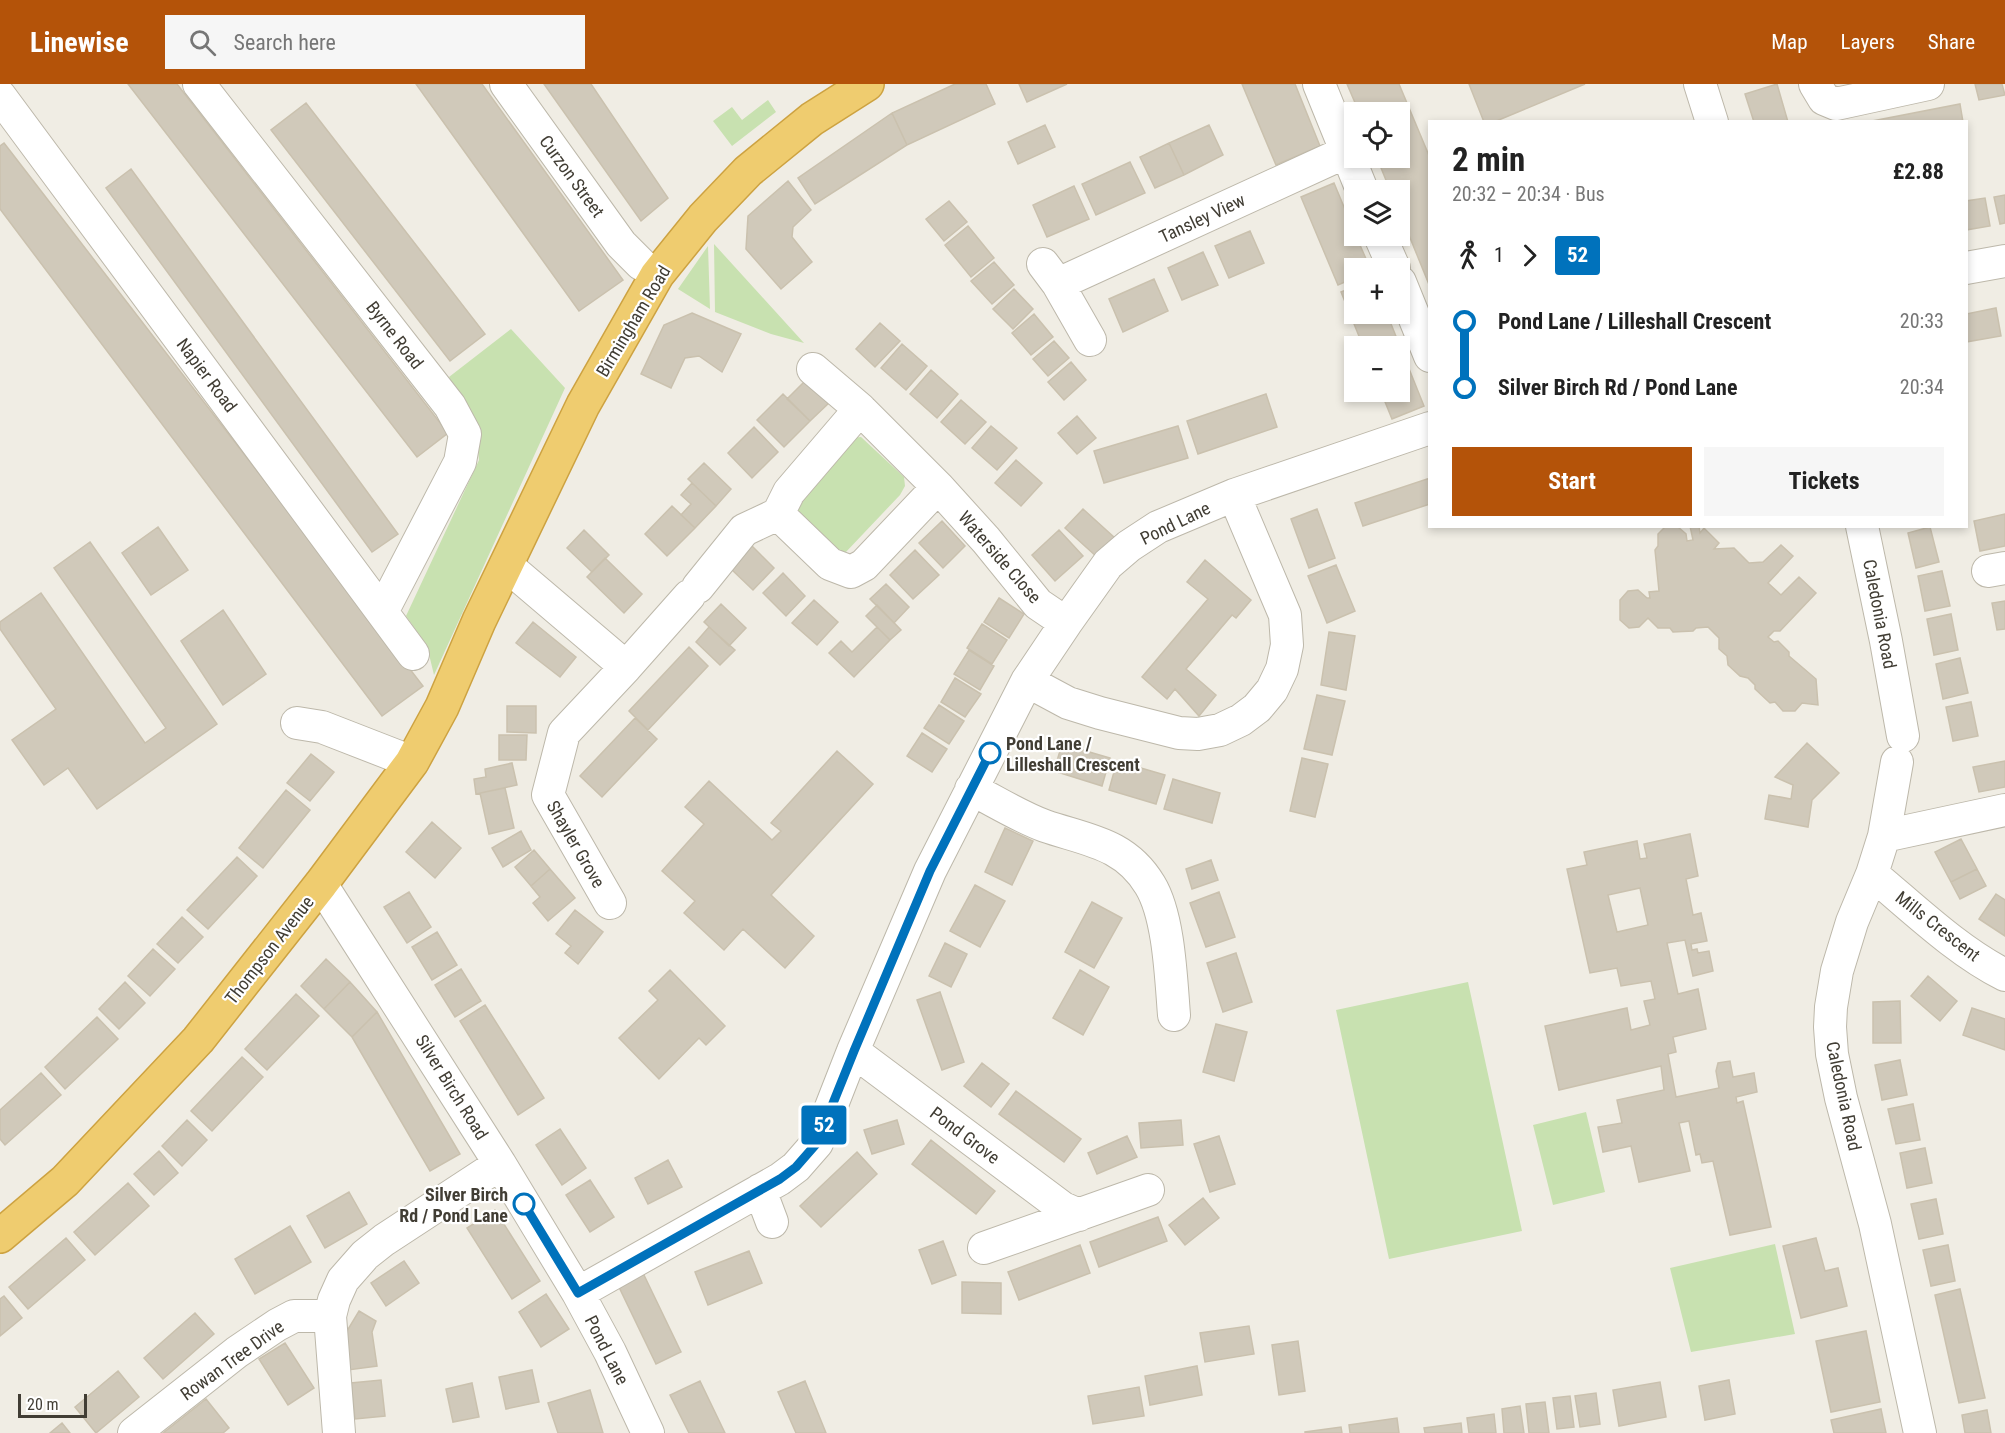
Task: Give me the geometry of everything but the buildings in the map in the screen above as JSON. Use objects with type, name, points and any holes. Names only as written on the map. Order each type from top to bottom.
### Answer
[{"type":"highway","name":"Birmingham Road","points":[[479,621],[583,405],[657,275],[703,218],[748,171],[812,119],[867,84]]},
{"type":"highway","name":"Thompson Avenue","points":[[0,1236],[65,1181],[198,1040],[321,884],[412,762],[442,708],[479,621]]},
{"type":"street","name":"Byrne Road","points":[[199,84],[450,406],[465,434],[459,462],[382,612]]},
{"type":"street","name":"Curzon Street","points":[[506,84],[621,244],[641,264]]},
{"type":"street","points":[[1319,84],[1344,147]]},
{"type":"street","points":[[1815,84],[1824,99],[1836,104],[1928,84]]},
{"type":"street","points":[[1709,86],[1712,120]]},
{"type":"street","name":"Napier Road","points":[[0,96],[413,654]]},
{"type":"street","name":"Tansley View","points":[[1090,340],[1050,274],[1344,153]]},
{"type":"street","points":[[1968,268],[2005,261]]},
{"type":"street","points":[[1410,307],[1428,351]]},
{"type":"street","name":"Waterside Close","points":[[813,369],[860,409],[938,487],[986,540],[1038,604],[1066,623]]},
{"type":"street","points":[[860,409],[789,492],[777,514],[830,564],[851,572],[864,565],[938,487]]},
{"type":"street","name":"Pond Lane","points":[[648,1433],[610,1352],[578,1293],[780,1179],[796,1167],[817,1143],[930,871],[971,789],[1027,681],[1108,564],[1158,526],[1234,495],[1428,429]]},
{"type":"street","points":[[1027,681],[1079,706],[1179,733],[1198,734],[1220,730],[1257,708],[1272,690],[1282,669],[1287,645],[1285,615],[1234,495]]},
{"type":"street","name":"Shayler Grove","points":[[610,903],[548,795],[564,732],[693,592],[744,530],[777,514]]},
{"type":"street","name":"Caledonia Road","points":[[1862,528],[1886,641],[1900,749],[1884,836],[1872,874],[1852,922],[1837,971],[1830,1027],[1832,1054],[1841,1098],[1875,1224],[1920,1433]]},
{"type":"street","points":[[506,565],[626,667]]},
{"type":"street","points":[[297,723],[322,727],[412,762]]},
{"type":"street","points":[[971,789],[1043,825],[1105,845],[1127,857],[1150,885],[1161,915],[1170,964],[1174,1015]]},
{"type":"street","points":[[1884,836],[2005,810]]},
{"type":"street","name":"Mills Crescent","points":[[1872,874],[1945,934],[1989,967],[2005,975]]},
{"type":"street","name":"Silver Birch Road","points":[[321,884],[500,1164],[578,1293]]},
{"type":"street","name":"Pond Grove","points":[[854,1051],[1063,1208],[1079,1215]]},
{"type":"street","points":[[339,1433],[330,1316],[343,1280],[365,1255],[384,1240],[500,1164]]},
{"type":"street","points":[[760,1190],[772,1222]]},
{"type":"street","points":[[984,1248],[1148,1191]]},
{"type":"street","name":"Rowan Tree Drive","points":[[135,1433],[237,1352],[277,1325],[294,1316],[330,1316]]},
{"type":"green space","points":[[768,100],[776,112],[732,146],[713,121],[732,107],[742,120]]},
{"type":"green space","points":[[714,244],[804,343],[771,334],[715,312]]},
{"type":"green space","points":[[708,246],[710,309],[678,289]]},
{"type":"green space","points":[[511,329],[565,388],[434,675],[427,646],[406,616],[479,460],[476,429],[449,377]]},
{"type":"green space","points":[[861,437],[904,477],[905,486],[900,495],[845,553],[836,553],[791,514],[850,438]]},
{"type":"green space","points":[[1468,982],[1522,1231],[1389,1259],[1336,1010]]},
{"type":"green space","points":[[1586,1112],[1605,1192],[1553,1205],[1533,1125]]},
{"type":"green space","points":[[1775,1244],[1795,1334],[1691,1352],[1670,1268]]},
{"type":"bus line","name":"52","points":[[524,1204],[578,1293],[780,1179],[796,1167],[817,1143],[930,871],[990,753]]},
{"type":"place","name":"Pond Lane / Lilleshall Crescent","points":[[990,753]]},
{"type":"place","name":"Silver Birch Rd / Pond Lane","points":[[524,1204]]}]
